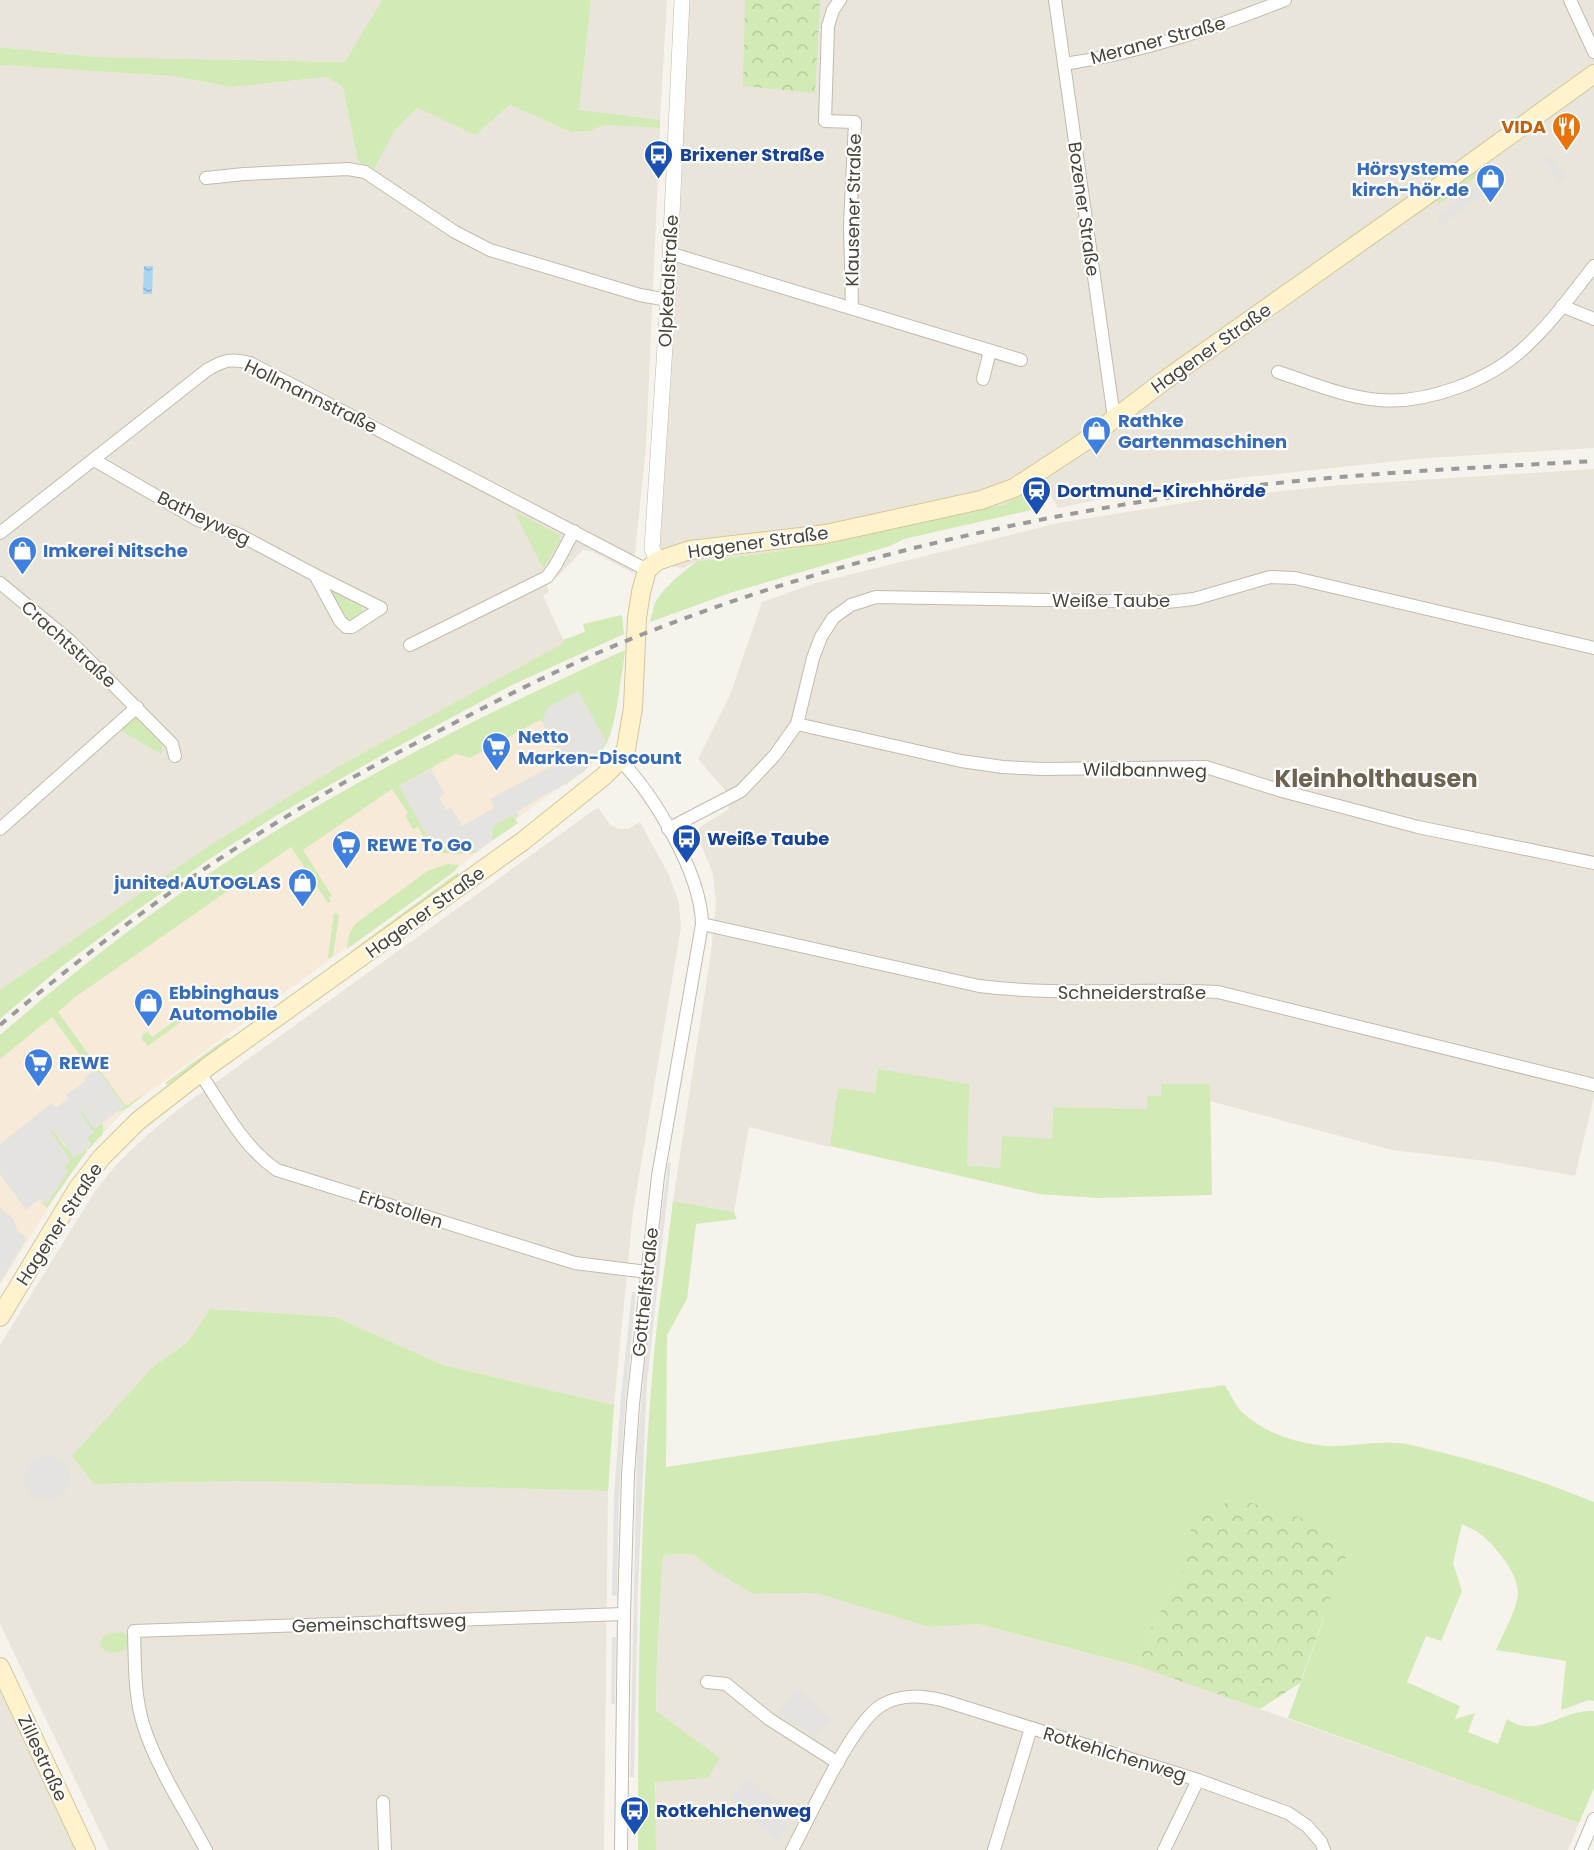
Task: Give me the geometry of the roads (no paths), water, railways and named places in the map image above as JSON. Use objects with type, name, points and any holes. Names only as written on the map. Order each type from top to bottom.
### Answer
[{"type":"main road","name":"Hagener Straße","points":[[0,1317],[78,1188],[101,1158],[138,1121],[200,1073],[523,841],[604,776],[620,760],[626,749],[633,708],[637,618],[641,592],[652,565],[690,550],[826,534],[998,495],[1014,488],[1047,468],[1594,74]]},
{"type":"main road","name":"Zillestraße","points":[[0,1666],[86,1850]]},
{"type":"street","name":"Olpketalstraße","points":[[652,565],[668,300],[682,0]]},
{"type":"street","name":"Klausener Straße","points":[[840,0],[833,10],[828,26],[825,121],[855,122],[850,225],[852,308]]},
{"type":"street","name":"Bozener Straße","points":[[1055,0],[1114,418]]},
{"type":"street","name":"Meraner Straße","points":[[1064,64],[1099,58],[1182,36],[1285,0]]},
{"type":"street","points":[[1570,0],[1594,52]]},
{"type":"street","points":[[206,178],[336,169],[365,172],[455,232],[490,250],[629,291],[668,300]]},
{"type":"street","points":[[669,253],[1021,360]]},
{"type":"street","points":[[1278,372],[1329,390],[1380,400],[1414,398],[1455,389],[1488,374],[1522,350],[1594,266]]},
{"type":"street","points":[[1562,306],[1594,319]]},
{"type":"street","points":[[983,379],[990,351]]},
{"type":"street","name":"Hollmannstraße","points":[[0,533],[207,370],[220,362],[234,359],[250,363],[574,531],[652,565]]},
{"type":"street","name":"Batheyweg","points":[[94,460],[198,520],[238,534],[381,608],[352,627],[346,627],[340,621],[315,575]]},
{"type":"street","points":[[410,645],[547,577],[574,531]]},
{"type":"street","name":"Weiße Taube","points":[[668,829],[741,791],[775,755],[797,724],[813,658],[821,637],[833,618],[851,605],[876,597],[1167,602],[1194,599],[1270,578],[1294,578],[1594,648]]},
{"type":"street","name":"Crachtstraße","points":[[0,583],[70,641],[137,707],[172,744],[175,756]]},
{"type":"street","points":[[0,829],[137,707]]},
{"type":"street","name":"Wildbannweg","points":[[797,724],[961,761],[1002,767],[1112,769],[1206,767],[1282,791],[1418,827],[1594,863]]},
{"type":"street","name":"Gotthelfstraße","points":[[620,760],[638,779],[668,829],[686,863],[702,910],[702,924],[658,1176],[629,1463],[624,1614],[621,1850]]},
{"type":"street","name":"Schneiderstraße","points":[[702,924],[979,987],[1021,992],[1060,993],[1164,990],[1218,992],[1594,1085]]},
{"type":"street","name":"Erbstollen","points":[[200,1073],[248,1145],[262,1160],[277,1170],[575,1263],[647,1272]]},
{"type":"street","name":"Gemeinschaftsweg","points":[[206,1850],[156,1757],[144,1726],[137,1691],[134,1632],[624,1614]]},
{"type":"street","points":[[707,1682],[726,1684],[769,1719],[838,1763]]},
{"type":"street","name":"Rotkehlchenweg","points":[[792,1850],[856,1731],[880,1705],[898,1698],[922,1696],[1198,1780],[1288,1813],[1307,1826],[1321,1842],[1324,1850]]},
{"type":"street","points":[[994,1850],[1031,1728]]},
{"type":"street","points":[[1164,1850],[1198,1780]]},
{"type":"street","points":[[383,1802],[385,1850]]},
{"type":"street","points":[[1581,1850],[1594,1819]]},
{"type":"water","points":[[144,266],[153,266],[152,294],[143,294]]},
{"type":"railway","points":[[0,1025],[84,957],[171,892],[314,800],[425,738],[531,684],[627,641],[714,608],[778,586],[907,550],[973,534],[1105,508],[1276,483],[1435,470],[1594,461]]},
{"type":"place","name":"VIDA","points":[[1567,152]]},
{"type":"place","name":"Brixener Straße","points":[[659,180]]},
{"type":"place","name":"Hörsysteme kirch-hör.de","points":[[1490,204]]},
{"type":"place","name":"Rathke Gartenmaschinen","points":[[1097,456]]},
{"type":"place","name":"Dortmund-Kirchhörde","points":[[1036,516]]},
{"type":"place","name":"Imkerei Nitsche","points":[[22,576]]},
{"type":"place","name":"Netto Marken-Discount","points":[[497,772]]},
{"type":"place","name":"Weiße Taube","points":[[686,864]]},
{"type":"place","name":"REWE To Go","points":[[346,870]]},
{"type":"place","name":"junited AUTOGLAS","points":[[302,908]]},
{"type":"place","name":"Ebbinghaus Automobile","points":[[148,1028]]},
{"type":"place","name":"REWE","points":[[38,1088]]},
{"type":"place","name":"Rotkehlchenweg","points":[[635,1836]]},
{"type":"district","name":"Kleinholthausen","points":[[1376,778]]}]
